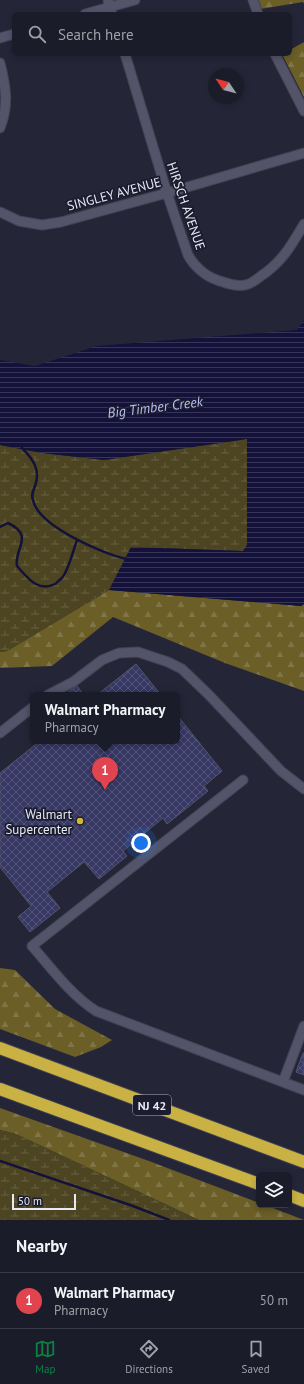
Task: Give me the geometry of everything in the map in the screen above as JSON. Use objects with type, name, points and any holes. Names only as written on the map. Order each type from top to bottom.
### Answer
[{"type":"highway","name":"NJ 42","points":[[0,1048],[304,1162]]},
{"type":"highway","points":[[0,1089],[256,1183]]},
{"type":"highway","points":[[292,1196],[304,1201]]},
{"type":"street","points":[[92,12],[135,0]]},
{"type":"street","points":[[253,0],[257,12]]},
{"type":"street","points":[[0,38],[12,35]]},
{"type":"street","name":"HIRSCH AVENUE","points":[[126,56],[167,194],[192,263],[211,278],[233,285],[243,286],[251,283],[280,260],[297,237],[304,224]]},
{"type":"street","points":[[276,56],[304,111]]},
{"type":"street","points":[[0,63],[4,77],[7,101],[0,128]]},
{"type":"street","name":"SINGLEY AVENUE","points":[[0,212],[19,221],[42,225],[62,222],[167,194],[304,152]]},
{"type":"street","points":[[54,692],[73,682],[102,660],[119,653],[138,652],[168,662],[182,669],[209,695],[281,771],[304,789]]},
{"type":"street","points":[[0,732],[30,709]]},
{"type":"street","points":[[243,780],[32,946],[71,991],[86,1005],[96,1011],[304,1090]]},
{"type":"street","points":[[283,1082],[304,1026]]},
{"type":"green space","points":[[251,0],[304,0],[304,4],[303,2],[254,10]]},
{"type":"green space","points":[[304,42],[304,97],[283,56],[292,56],[292,49]]},
{"type":"green space","points":[[247,439],[247,545],[243,551],[131,547],[109,590],[7,651],[0,652],[0,445],[42,453],[104,460]]},
{"type":"green space","points":[[109,590],[301,606],[304,604],[304,691],[225,663],[113,617],[52,666],[0,668],[0,652],[7,651]]},
{"type":"green space","points":[[0,968],[15,970],[55,1009],[112,1040],[101,1047],[75,1057],[0,1029]]},
{"type":"green space","points":[[0,1108],[149,1161],[256,1202],[256,1208],[273,1208],[304,1220],[199,1220],[16,1134],[0,1130]]},
{"type":"green space","points":[[0,1130],[16,1134],[199,1220],[0,1220]]},
{"type":"water","name":"Big Timber Creek","points":[[304,320],[304,604],[301,606],[109,590],[131,547],[243,551],[247,545],[247,439],[104,460],[42,453],[0,445],[0,360],[35,366],[97,346],[297,330]]},
{"type":"building","points":[[136,664],[159,692],[101,692]]},
{"type":"building","points":[[77,686],[82,692],[68,692]]},
{"type":"building","name":"Walmart Supercenter","points":[[180,719],[222,771],[204,786],[208,791],[167,824],[163,818],[123,851],[127,856],[99,879],[84,862],[47,892],[60,908],[30,932],[18,917],[31,906],[0,867],[0,773],[36,744],[180,744]]},
{"type":"building","points":[[304,1053],[304,1075],[296,1072]]},
{"type":"waterway","points":[[22,448],[30,456],[35,465],[37,480],[32,493],[32,498],[37,510],[59,529],[73,537],[88,545],[127,559]]},
{"type":"waterway","points":[[0,527],[8,523],[16,528],[20,533],[22,543],[18,554],[17,566],[29,579],[43,587],[55,584],[61,579],[70,562],[77,540]]},
{"type":"waterway","points":[[0,1161],[133,1206],[169,1220]]},
{"type":"place","name":"Walmart Pharmacy","points":[[105,790]]},
{"type":"place","name":"Walmart Supercenter","points":[[80,821]]}]
